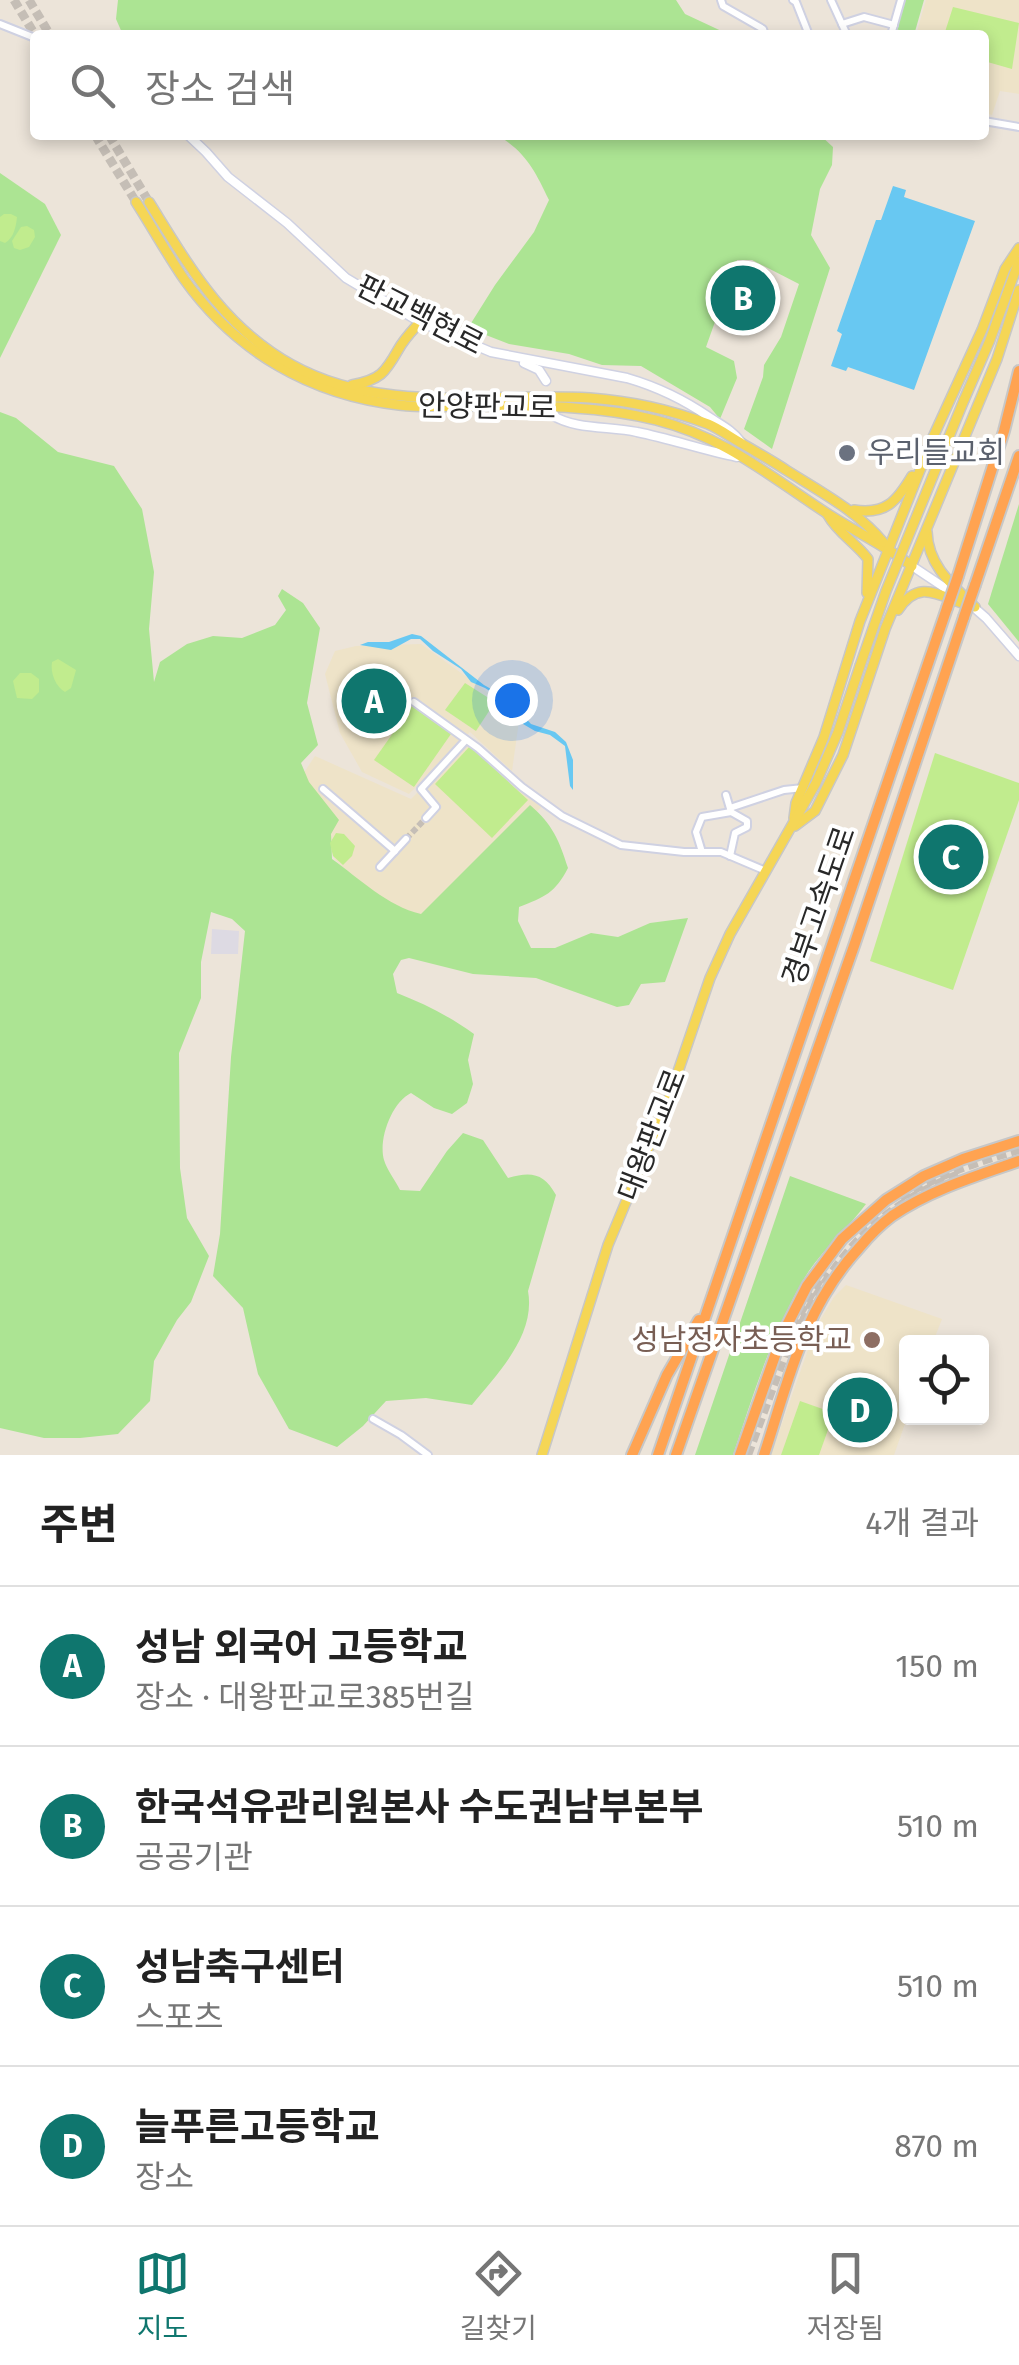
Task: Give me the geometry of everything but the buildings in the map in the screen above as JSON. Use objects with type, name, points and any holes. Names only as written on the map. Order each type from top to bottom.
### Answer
[{"type":"highway","name":"경부고속도로","points":[[658,1455],[958,576],[1019,371]]},
{"type":"highway","name":"경부고속도로","points":[[676,1455],[1019,456]]},
{"type":"highway","points":[[740,1455],[783,1334],[807,1286],[842,1239],[886,1200],[924,1176],[1019,1141]]},
{"type":"highway","points":[[764,1455],[806,1328],[851,1257],[893,1216],[933,1194],[1019,1162]]},
{"type":"highway","points":[[632,1455],[666,1375],[710,1302]]},
{"type":"main road","name":"안양판교로","points":[[136,202],[184,279],[228,329],[250,349],[288,373],[321,388],[403,406],[593,408],[658,421],[708,438],[750,460],[912,566]]},
{"type":"main road","name":"안양판교로","points":[[149,202],[210,297],[234,322],[292,365],[347,386],[404,397],[593,398],[662,409],[712,425],[760,453],[848,509],[888,548]]},
{"type":"main road","points":[[848,509],[861,512],[888,506],[898,498],[926,455],[1005,269],[1019,248]]},
{"type":"main road","name":"대왕판교로","points":[[542,1455],[604,1258],[668,1100],[710,978],[730,934],[793,828],[830,751],[886,591],[1019,261]]},
{"type":"main road","name":"대왕판교로","points":[[793,828],[815,811],[843,755],[885,629],[997,359],[1019,290]]},
{"type":"main road","points":[[347,386],[376,379],[386,372],[399,347],[420,322]]},
{"type":"main road","name":"대왕판교로","points":[[793,828],[796,803],[824,737],[860,621],[926,455]]},
{"type":"main road","points":[[827,513],[835,528],[868,559],[868,588],[860,621]]},
{"type":"main road","points":[[927,528],[931,556],[948,582],[974,607]]},
{"type":"main road","points":[[885,629],[901,605],[917,591],[974,607]]},
{"type":"street","points":[[721,0],[723,6],[763,30]]},
{"type":"street","points":[[793,0],[807,30]]},
{"type":"street","points":[[831,0],[845,30]]},
{"type":"street","points":[[892,30],[901,0]]},
{"type":"street","points":[[842,24],[864,17],[894,24]]},
{"type":"street","points":[[0,24],[30,36]]},
{"type":"street","points":[[989,122],[1019,127]]},
{"type":"street","name":"판교백현로","points":[[193,140],[228,177],[288,223],[346,278],[420,322],[511,358],[627,378],[666,391],[734,432],[744,446]]},
{"type":"street","points":[[511,358],[539,370],[546,381],[549,371],[557,365]]},
{"type":"street","points":[[552,415],[576,424],[632,430],[750,460]]},
{"type":"street","points":[[912,566],[974,607],[1019,656]]},
{"type":"street","points":[[414,702],[562,816],[621,845],[720,852],[767,871]]},
{"type":"street","points":[[426,818],[436,807],[421,789],[466,740]]},
{"type":"street","points":[[702,852],[696,832],[702,817],[784,790],[803,788]]},
{"type":"street","points":[[323,789],[395,851]]},
{"type":"street","points":[[726,795],[730,810],[747,820],[747,827],[736,834],[730,856]]},
{"type":"street","points":[[380,866],[406,839]]},
{"type":"street","points":[[373,1419],[428,1455]]},
{"type":"shaded area","points":[[926,0],[1019,0],[1019,94],[1000,91],[992,115],[989,114],[989,30],[917,30]]},
{"type":"shaded area","points":[[421,644],[486,691],[519,721],[512,771],[470,732],[409,794],[362,772],[340,733],[325,674],[335,651],[356,646]]},
{"type":"shaded area","points":[[467,743],[545,803],[418,936],[335,860],[301,777],[315,756],[411,799]]},
{"type":"shaded area","points":[[212,929],[239,931],[238,954],[211,954]]},
{"type":"shaded area","points":[[846,1285],[942,1319],[936,1335],[899,1335],[899,1425],[905,1425],[894,1455],[771,1455],[816,1327]]},
{"type":"green space","points":[[118,0],[676,0],[685,14],[719,30],[121,30],[116,19]]},
{"type":"green space","points":[[904,0],[924,0],[915,30],[896,29]]},
{"type":"green space","points":[[953,7],[1019,23],[1012,69],[989,62],[989,30],[946,30]]},
{"type":"green space","points":[[504,140],[825,140],[833,147],[832,165],[820,189],[811,235],[830,268],[772,449],[744,429],[764,365],[781,337],[799,284],[752,260],[737,260],[706,347],[734,361],[737,378],[720,419],[710,407],[641,366],[602,365],[569,354],[509,344],[468,328],[534,232],[549,200],[529,163]]},
{"type":"green space","points":[[0,173],[45,204],[61,235],[0,358]]},
{"type":"green space","points":[[0,217],[17,217],[12,235],[5,243],[0,241]]},
{"type":"green space","points":[[21,227],[34,230],[35,237],[29,247],[14,248],[12,241]]},
{"type":"green space","points":[[0,412],[16,418],[58,452],[114,466],[142,509],[154,572],[149,629],[154,682],[160,662],[187,644],[213,636],[242,638],[275,625],[286,610],[278,596],[282,589],[303,603],[320,628],[307,703],[318,745],[301,763],[309,782],[339,820],[331,834],[332,859],[374,891],[421,914],[530,805],[554,834],[568,868],[548,893],[519,907],[518,921],[531,948],[555,948],[591,933],[618,937],[650,923],[688,918],[665,982],[641,984],[629,1005],[617,1007],[536,978],[473,974],[409,958],[401,960],[393,974],[397,993],[474,1034],[468,1060],[473,1084],[467,1103],[452,1114],[411,1093],[393,1113],[383,1151],[385,1164],[400,1190],[420,1191],[463,1133],[483,1140],[508,1178],[536,1176],[547,1182],[556,1195],[528,1291],[529,1307],[521,1338],[472,1405],[426,1398],[386,1401],[337,1447],[289,1429],[258,1374],[243,1308],[213,1276],[220,1234],[231,1057],[245,931],[232,919],[211,912],[201,962],[201,998],[179,1053],[180,1168],[187,1218],[209,1256],[191,1302],[154,1361],[150,1401],[118,1434],[44,1438],[0,1428]]},
{"type":"green space","points":[[1019,504],[1019,642],[988,604]]},
{"type":"green space","points":[[58,659],[76,670],[71,688],[65,692],[52,671],[52,662]]},
{"type":"green space","points":[[20,673],[31,673],[39,679],[39,692],[32,699],[17,698],[13,681]]},
{"type":"green space","points":[[465,683],[495,702],[476,731],[445,710]]},
{"type":"green space","points":[[412,706],[451,734],[414,787],[374,760]]},
{"type":"green space","points":[[470,746],[528,800],[492,838],[435,784]]},
{"type":"green space","points":[[935,753],[1019,783],[1019,800],[953,990],[870,961]]},
{"type":"green space","points":[[336,833],[344,834],[355,846],[343,865],[333,856],[330,843]]},
{"type":"green space","points":[[790,1176],[866,1204],[802,1282],[763,1367],[733,1455],[695,1455]]},
{"type":"green space","points":[[800,1401],[834,1413],[819,1455],[781,1455]]},
{"type":"water","points":[[893,186],[906,190],[904,197],[975,221],[914,390],[848,367],[846,371],[831,366],[842,334],[837,331],[876,220],[881,220]]},
{"type":"water","points":[[412,634],[421,636],[507,698],[531,724],[555,732],[566,742],[573,760],[573,790],[565,746],[523,724],[504,700],[471,682],[461,669],[420,639],[411,639],[391,650],[360,645],[389,642]]},
{"type":"tunnel","points":[[14,0],[32,30]]},
{"type":"tunnel","points":[[29,0],[47,30]]},
{"type":"tunnel","points":[[98,140],[136,202]]},
{"type":"tunnel","points":[[112,140],[149,202]]},
{"type":"tunnel","points":[[406,839],[426,818]]},
{"type":"tunnel","points":[[900,1197],[958,1169],[1019,1149]]},
{"type":"tunnel","points":[[803,1323],[840,1262],[869,1230],[920,1194],[961,1174]]},
{"type":"tunnel","points":[[747,1455],[800,1312],[824,1271]]},
{"type":"place","name":"한국석유관리원본사 수도권남부본부","points":[[743,298]]},
{"type":"place","name":"우리들교회","points":[[847,453]]},
{"type":"place","name":"성남 외국어 고등학교","points":[[374,701]]},
{"type":"place","name":"성남축구센터","points":[[951,857]]},
{"type":"place","name":"성남정자초등학교","points":[[872,1340]]},
{"type":"place","name":"늘푸른고등학교","points":[[860,1410]]}]
